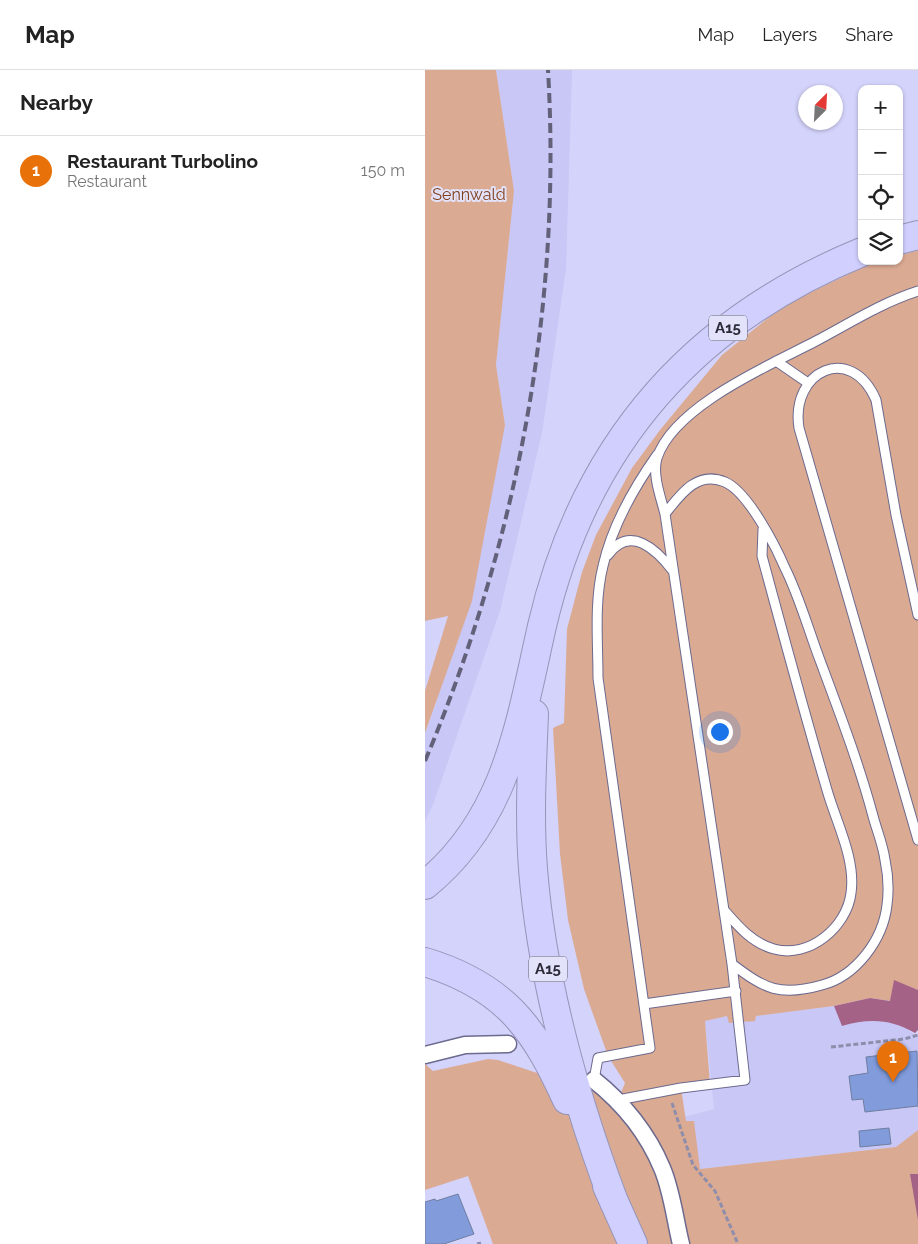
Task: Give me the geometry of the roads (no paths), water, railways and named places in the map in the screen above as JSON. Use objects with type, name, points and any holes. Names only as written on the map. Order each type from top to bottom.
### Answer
[{"type":"highway","points":[[903,239],[918,235]]},
{"type":"highway","name":"A15","points":[[633,1244],[615,1202],[572,1070],[541,935],[533,871],[530,790],[535,660],[551,592],[577,517],[610,455],[647,404],[689,360],[750,310],[807,277],[858,254]]},
{"type":"highway","points":[[425,885],[448,865],[468,841],[486,815],[500,787],[512,753],[535,660]]},
{"type":"highway","points":[[425,962],[454,972],[492,993],[521,1020],[535,1037],[547,1056],[615,1202]]},
{"type":"street","points":[[425,1055],[465,1045],[508,1044]]},
{"type":"street","points":[[594,1080],[618,1100],[642,1130],[663,1169],[681,1244]]},
{"type":"lane","points":[[594,1080],[598,1058],[650,1048],[599,678],[598,617],[603,566],[623,511],[661,449],[683,422],[707,402],[729,386],[888,301],[918,291]]},
{"type":"lane","points":[[777,361],[808,383]]},
{"type":"lane","points":[[918,615],[896,515],[876,400],[871,388],[854,373],[837,368],[822,372],[808,383],[799,401],[799,428],[918,840]]},
{"type":"lane","points":[[618,1100],[667,1090],[745,1080],[736,991],[665,514],[655,469],[661,449]]},
{"type":"lane","points":[[665,514],[679,496],[695,482],[704,479],[718,480],[731,485],[738,491],[763,528],[786,570],[858,762],[885,859],[888,881],[887,906],[881,927],[871,948],[856,966],[833,982],[813,988],[770,989],[754,981],[732,964]]},
{"type":"lane","points":[[724,910],[745,933],[764,945],[784,950],[803,948],[815,944],[837,926],[851,893],[850,865],[827,790],[763,556],[763,528]]},
{"type":"lane","points":[[603,566],[615,547],[633,541],[643,543],[656,551],[673,571]]},
{"type":"lane","points":[[644,1004],[736,991]]},
{"type":"railway","points":[[425,761],[457,678],[485,594],[508,509],[526,422],[539,335],[548,247],[551,159],[548,70]]},
{"type":"place","name":"Restaurant Turbolino","points":[[893,1082]]},
{"type":"park label","name":"Sennwald","points":[[469,194]]}]
